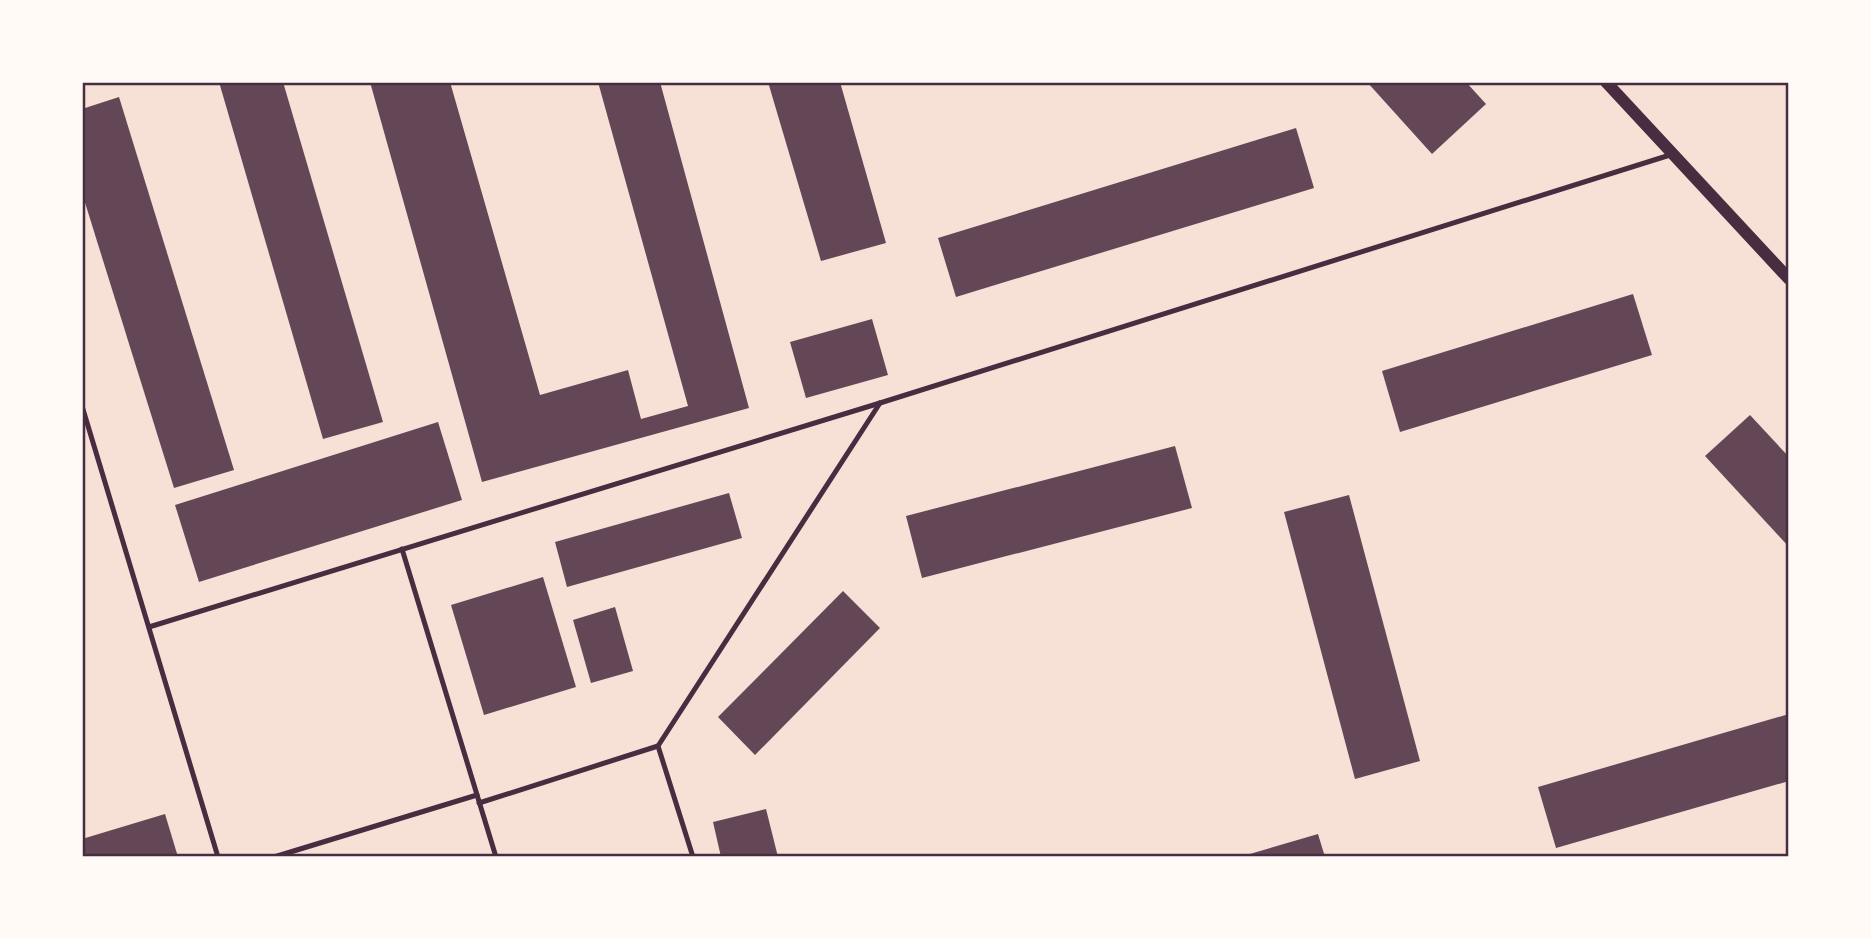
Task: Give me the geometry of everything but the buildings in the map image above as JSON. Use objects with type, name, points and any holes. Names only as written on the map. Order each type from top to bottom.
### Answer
[{"type":"street","points":[[1606,82],[1789,279]]},
{"type":"lane","points":[[149,626],[880,403],[1673,154]]},
{"type":"lane","points":[[479,803],[659,746],[880,403]]},
{"type":"lane","points":[[82,406],[218,857]]},
{"type":"lane","points":[[402,549],[496,857]]},
{"type":"lane","points":[[659,746],[693,857]]},
{"type":"lane","points":[[274,857],[477,795]]}]
